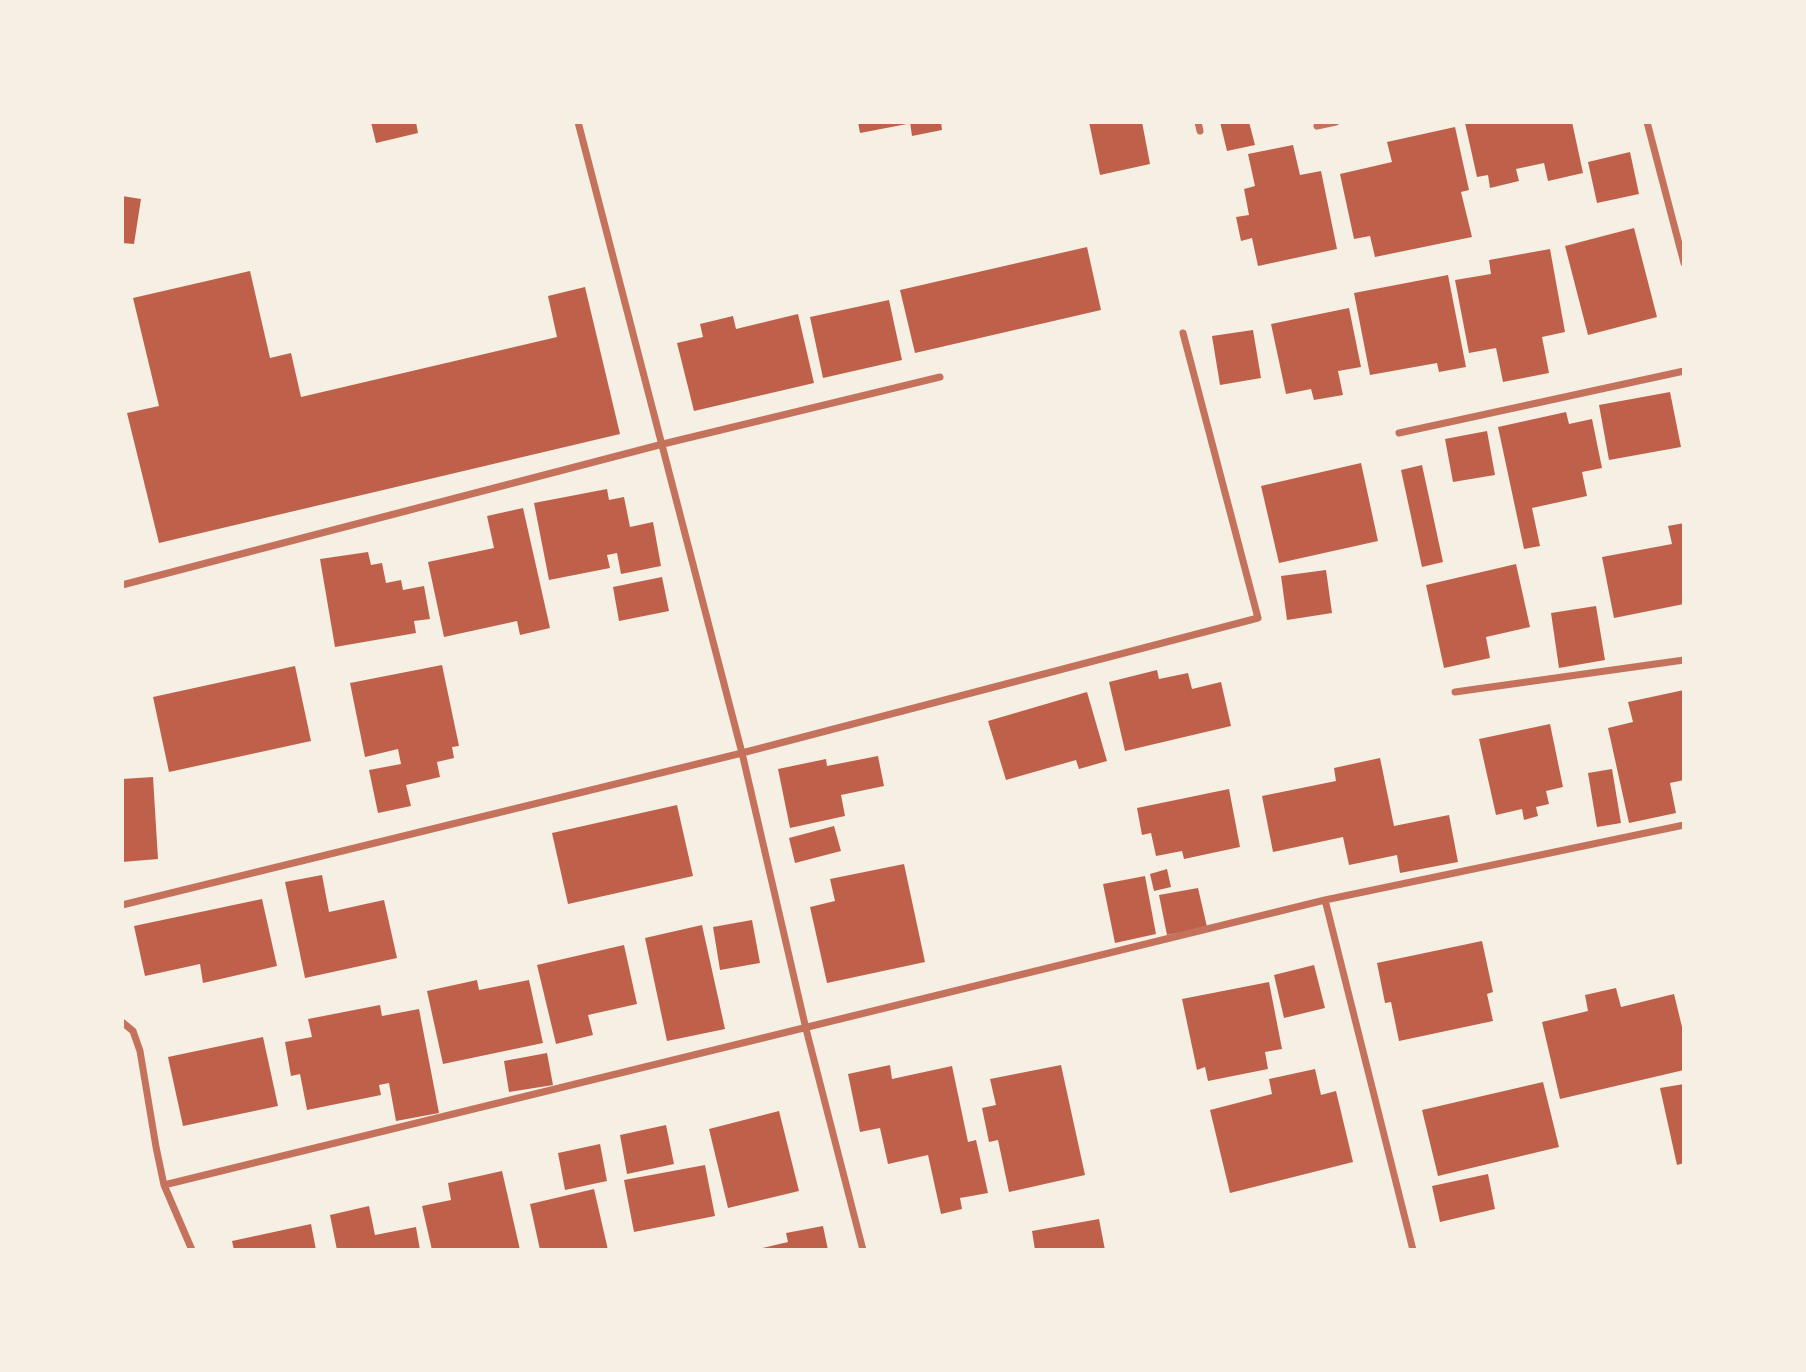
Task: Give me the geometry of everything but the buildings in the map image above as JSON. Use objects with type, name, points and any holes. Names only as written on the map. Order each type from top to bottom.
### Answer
[{"type":"street","points":[[578,122],[742,753],[806,1029],[863,1250]]},
{"type":"street","points":[[1317,127],[1336,122]]},
{"type":"street","points":[[1647,122],[1684,263]]},
{"type":"street","points":[[122,905],[742,753],[1258,618],[1183,332]]},
{"type":"street","points":[[1399,433],[1684,372]]},
{"type":"street","points":[[122,585],[663,444],[940,377]]},
{"type":"street","points":[[1455,692],[1684,660]]},
{"type":"street","points":[[164,1185],[1325,900],[1684,825]]},
{"type":"street","points":[[1325,900],[1413,1250]]},
{"type":"street","points":[[122,1022],[133,1031],[140,1051],[164,1185],[192,1250]]}]
